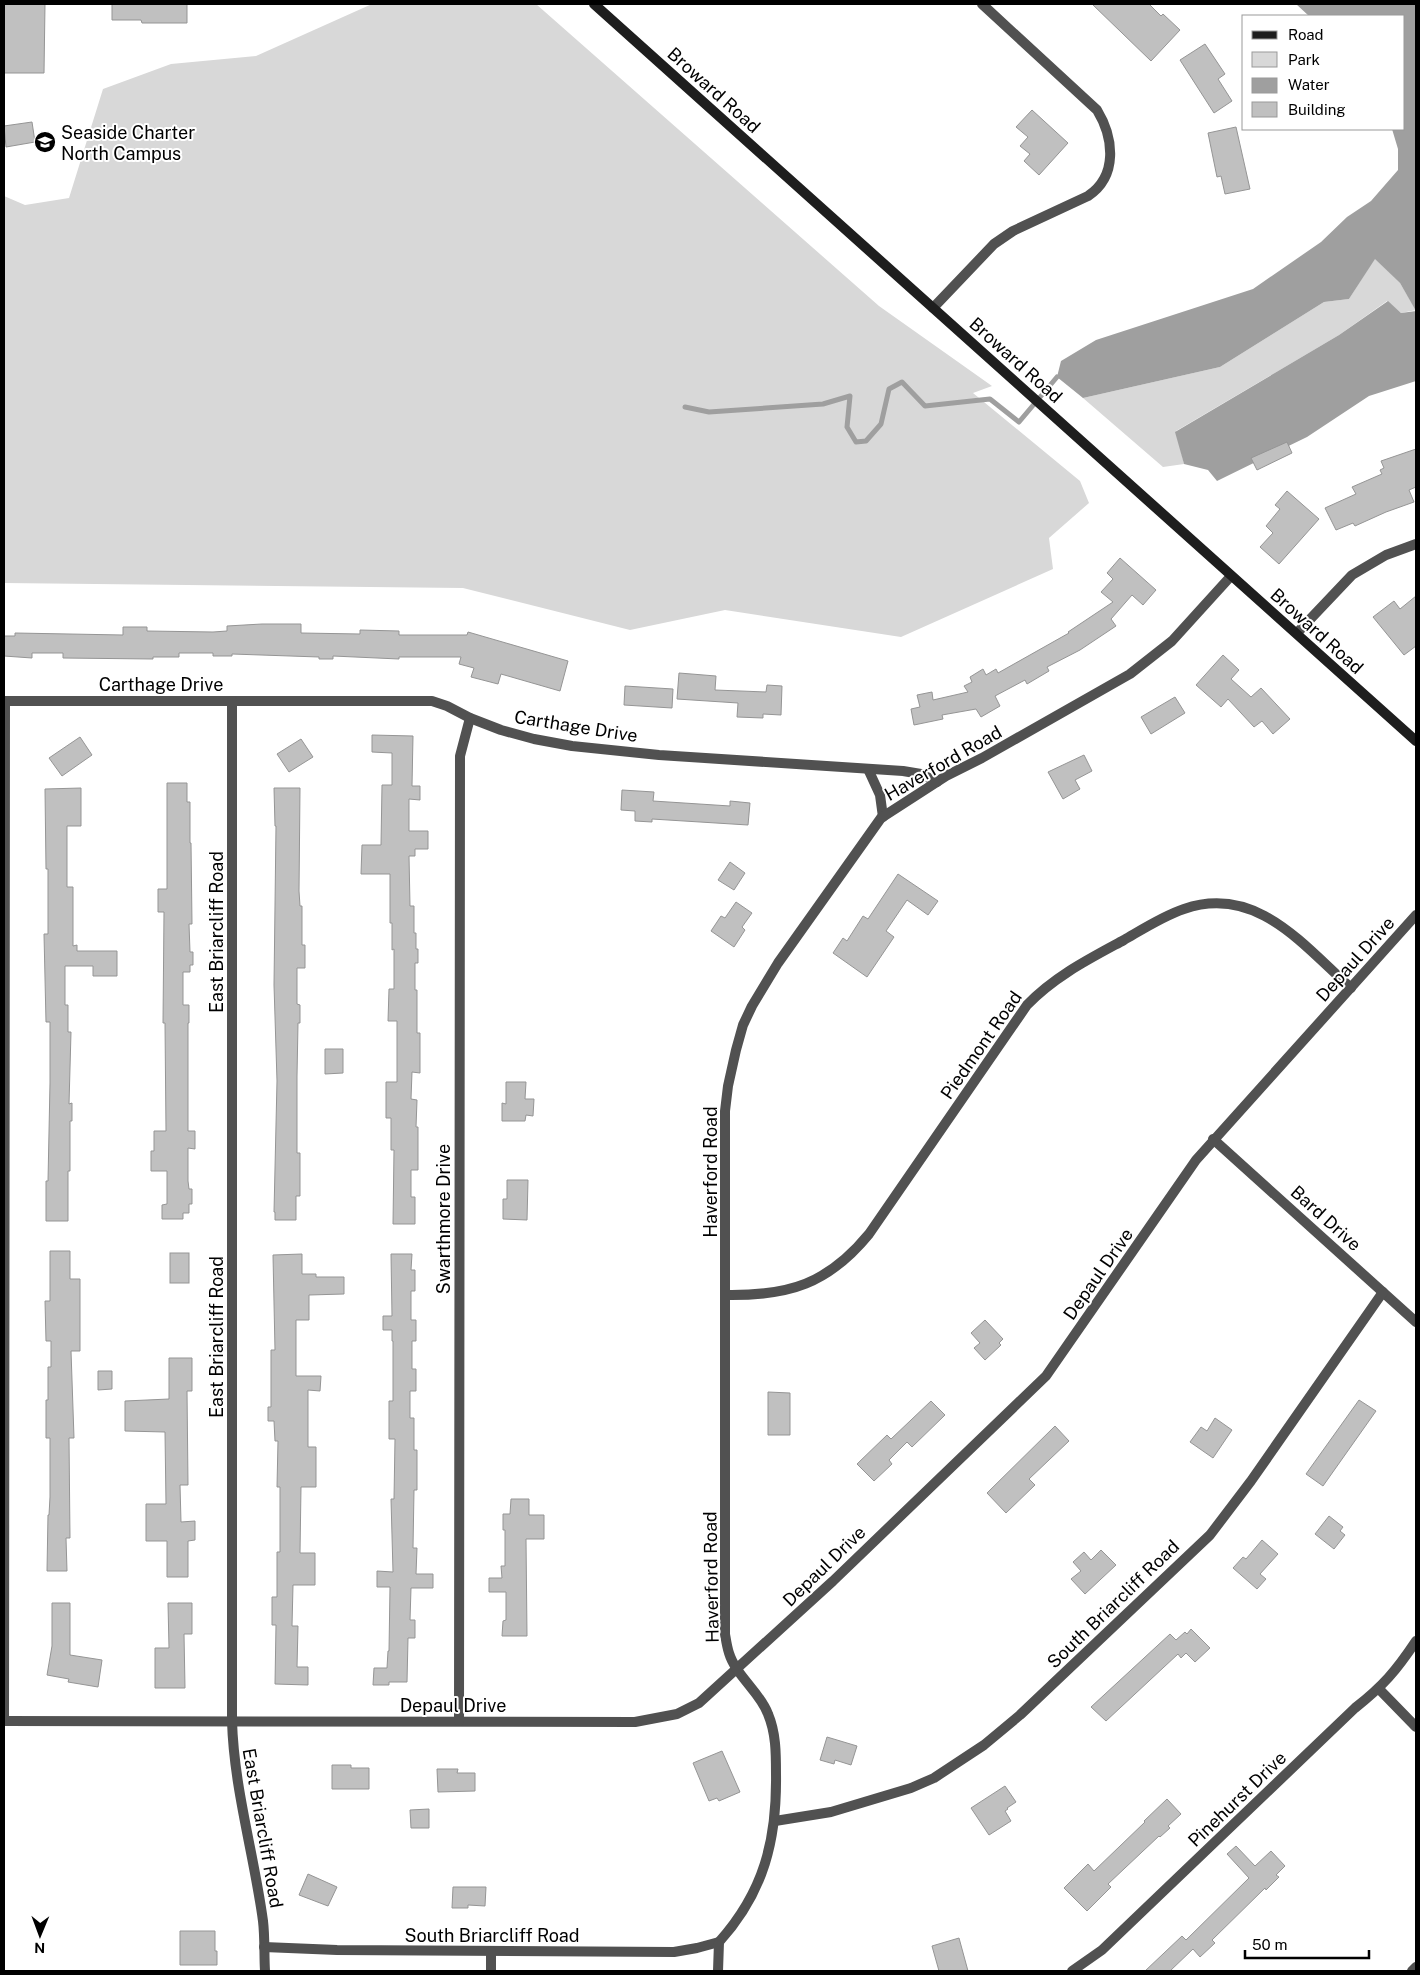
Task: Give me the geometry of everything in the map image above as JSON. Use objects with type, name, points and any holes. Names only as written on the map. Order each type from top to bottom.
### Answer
[{"type":"street","name":"Broward Road","points":[[594,4],[1416,741]]},
{"type":"street","points":[[933,308],[994,244],[1013,231],[1088,196],[1098,189],[1107,173],[1110,162],[1111,146],[1102,118],[1097,110],[982,4]]},
{"type":"street","points":[[1297,633],[1352,575],[1368,563],[1416,544]]},
{"type":"street","name":"Haverford Road","points":[[719,1942],[734,1925],[752,1898],[770,1849],[775,1821],[776,1743],[773,1727],[768,1711],[729,1654],[725,1634],[725,1111],[729,1079],[743,1025],[761,989],[883,817],[908,799],[937,782],[1130,674],[1172,641],[1231,576]]},
{"type":"street","name":"East Briarcliff Road","points":[[232,700],[232,1721],[233,1753],[239,1795],[259,1898],[264,1947],[264,1971]]},
{"type":"street","points":[[4,701],[4,1721]]},
{"type":"street","name":"Carthage Drive","points":[[4,701],[432,701],[510,733],[572,746],[659,755],[921,774],[937,782]]},
{"type":"street","name":"Swarthmore Drive","points":[[459,1721],[460,756],[470,718]]},
{"type":"street","points":[[868,769],[880,795],[883,817]]},
{"type":"street","name":"Piedmont Road","points":[[726,1295],[754,1296],[794,1289],[816,1280],[852,1255],[869,1234],[1022,1012],[1037,994],[1065,973],[1172,913],[1215,902],[1249,908],[1266,915],[1280,924],[1351,988]]},
{"type":"street","name":"Depaul Drive","points":[[4,1721],[648,1721],[678,1714],[699,1703],[833,1581],[1046,1376],[1196,1160],[1416,915]]},
{"type":"street","name":"Bard Drive","points":[[1213,1139],[1416,1322]]},
{"type":"street","name":"South Briarcliff Road","points":[[775,1821],[831,1812],[911,1788],[934,1778],[987,1743],[1020,1715],[1210,1534],[1251,1481],[1383,1292]]},
{"type":"street","name":"Pinehurst Drive","points":[[1072,1971],[1102,1950],[1355,1708],[1379,1689],[1395,1672],[1416,1641]]},
{"type":"street","points":[[1379,1689],[1416,1727]]},
{"type":"street","points":[[718,1971],[719,1942]]},
{"type":"street","name":"South Briarcliff Road","points":[[264,1947],[337,1950],[674,1952],[719,1942]]},
{"type":"street","points":[[491,1951],[491,1971]]},
{"type":"street","points":[[1412,1971],[1416,1967]]},
{"type":"green space","points":[[372,4],[536,4],[879,306],[992,386],[973,393],[1080,481],[1089,503],[1049,538],[1053,569],[901,637],[725,610],[630,630],[463,588],[4,583],[4,196],[25,205],[69,198],[103,89],[171,64],[256,56]]},
{"type":"green space","points":[[1375,258],[1400,283],[1416,310],[1401,313],[1387,301],[1339,335],[1176,431],[1184,464],[1163,467],[1083,398],[1220,367],[1324,302],[1349,299]]},
{"type":"water","points":[[1296,4],[1416,4],[1416,311],[1400,283],[1375,259],[1349,299],[1324,302],[1220,367],[1083,398],[1057,377],[1061,361],[1096,340],[1253,289],[1321,242],[1347,217],[1371,201],[1398,170],[1398,149],[1392,130],[1405,130],[1405,15],[1308,15]]},
{"type":"water","points":[[1388,301],[1401,313],[1416,311],[1416,381],[1369,396],[1307,437],[1217,481],[1208,470],[1184,464],[1175,432],[1339,335]]},
{"type":"building","points":[[4,4],[45,4],[44,73],[4,73]]},
{"type":"building","points":[[112,4],[187,4],[187,23],[142,23],[141,20],[112,20]]},
{"type":"building","points":[[1092,4],[1149,4],[1180,30],[1151,61]]},
{"type":"building","points":[[1205,44],[1225,74],[1218,79],[1232,101],[1214,113],[1180,60]]},
{"type":"building","points":[[1032,110],[1068,143],[1039,175],[1024,161],[1030,154],[1020,146],[1028,137],[1016,127]]},
{"type":"building","points":[[32,122],[35,142],[6,147],[4,126]]},
{"type":"building","points":[[1236,127],[1250,189],[1225,194],[1221,176],[1217,177],[1208,133]]},
{"type":"building","points":[[1287,442],[1292,453],[1257,470],[1251,458]]},
{"type":"building","points":[[1416,449],[1416,487],[1409,490],[1414,502],[1355,526],[1353,523],[1336,530],[1325,508],[1356,494],[1352,487],[1382,474],[1380,470],[1384,468],[1381,461]]},
{"type":"building","points":[[1287,491],[1319,519],[1279,564],[1260,547],[1273,533],[1266,526],[1280,509],[1275,505]]},
{"type":"building","points":[[1120,558],[1156,590],[1143,605],[1132,595],[1111,619],[1116,626],[1080,650],[1047,667],[1049,671],[1027,684],[1025,680],[995,696],[1000,706],[981,717],[976,709],[942,715],[943,719],[914,725],[911,709],[920,707],[917,695],[932,692],[933,700],[968,692],[964,686],[972,682],[970,677],[983,669],[986,675],[996,669],[998,673],[1069,633],[1113,602],[1101,592],[1113,579],[1107,573]]},
{"type":"building","points":[[1416,596],[1416,646],[1404,655],[1373,617],[1394,601],[1400,609]]},
{"type":"building","points":[[301,624],[301,633],[360,634],[360,630],[399,631],[399,635],[467,635],[468,632],[568,661],[560,691],[501,674],[498,684],[471,677],[474,668],[459,664],[461,657],[399,657],[399,659],[333,656],[333,659],[319,659],[319,657],[232,654],[232,656],[213,656],[213,653],[179,653],[179,657],[153,657],[153,659],[63,658],[63,653],[32,653],[32,658],[4,656],[4,636],[15,636],[15,633],[123,635],[123,627],[147,627],[147,631],[213,632],[227,631],[227,626]]},
{"type":"building","points":[[1223,655],[1239,670],[1231,679],[1251,697],[1261,688],[1290,719],[1273,734],[1262,721],[1254,727],[1228,699],[1221,707],[1196,685]]},
{"type":"building","points":[[679,673],[716,676],[715,690],[766,692],[767,685],[782,686],[781,715],[763,714],[763,718],[737,717],[738,703],[677,699]]},
{"type":"building","points":[[625,686],[673,689],[672,708],[624,705]]},
{"type":"building","points":[[1175,697],[1185,713],[1151,734],[1141,717]]},
{"type":"building","points":[[372,735],[413,736],[412,786],[420,786],[420,800],[409,799],[409,831],[428,831],[428,849],[415,849],[415,856],[409,856],[410,906],[414,906],[414,933],[416,933],[416,949],[418,949],[418,963],[415,963],[415,990],[417,990],[417,1033],[420,1033],[420,1073],[412,1072],[411,1099],[417,1100],[416,1127],[418,1127],[418,1170],[411,1170],[411,1197],[415,1197],[415,1224],[393,1224],[394,1150],[391,1150],[391,1118],[386,1118],[386,1082],[397,1082],[397,1021],[388,1021],[389,989],[394,989],[394,949],[392,950],[392,923],[390,923],[390,874],[361,874],[362,845],[381,845],[382,785],[392,785],[392,753],[372,752]]},
{"type":"building","points":[[80,737],[92,755],[62,776],[49,758]]},
{"type":"building","points":[[301,739],[313,757],[289,772],[277,754]]},
{"type":"building","points":[[1084,755],[1092,771],[1075,780],[1080,789],[1063,799],[1048,772]]},
{"type":"building","points":[[167,783],[187,783],[187,802],[190,802],[192,924],[189,924],[190,952],[193,952],[193,965],[190,965],[190,972],[183,972],[183,1005],[189,1005],[188,1131],[195,1131],[195,1149],[188,1148],[188,1181],[189,1189],[192,1189],[192,1204],[189,1204],[189,1213],[183,1213],[183,1219],[162,1219],[162,1205],[167,1204],[167,1171],[151,1171],[154,1131],[166,1131],[165,1023],[163,1023],[164,912],[158,912],[158,889],[167,889]]},
{"type":"building","points":[[81,788],[81,826],[67,826],[67,887],[73,887],[73,946],[77,945],[77,951],[117,951],[117,976],[93,976],[93,966],[65,966],[65,1005],[68,1005],[68,1032],[71,1032],[69,1104],[72,1103],[70,1171],[68,1171],[68,1221],[46,1221],[50,1022],[46,1022],[44,934],[48,934],[45,789]]},
{"type":"building","points":[[274,788],[300,788],[299,891],[300,906],[302,906],[302,945],[305,945],[305,968],[297,968],[297,1004],[300,1005],[300,1023],[298,1023],[297,1153],[300,1153],[300,1196],[296,1196],[296,1220],[275,1220],[274,1212],[277,1081],[274,985],[276,826]]},
{"type":"building","points":[[622,790],[654,792],[653,801],[730,806],[730,801],[750,803],[748,825],[652,819],[652,822],[635,821],[635,811],[621,810]]},
{"type":"building","points":[[730,862],[745,873],[734,890],[718,880]]},
{"type":"building","points":[[898,874],[938,901],[928,915],[907,900],[886,931],[894,937],[867,977],[833,953],[843,938],[847,941],[863,916],[868,919]]},
{"type":"building","points":[[736,902],[752,913],[742,927],[745,930],[734,947],[711,931],[721,916],[725,918]]},
{"type":"building","points":[[325,1049],[343,1049],[343,1073],[325,1074]]},
{"type":"building","points":[[506,1082],[526,1082],[525,1099],[534,1099],[533,1116],[526,1115],[525,1121],[502,1121],[502,1103],[506,1104]]},
{"type":"building","points":[[507,1180],[528,1180],[527,1220],[503,1219],[503,1199],[507,1199]]},
{"type":"building","points":[[50,1251],[70,1251],[70,1279],[80,1279],[80,1351],[71,1351],[74,1438],[69,1438],[70,1538],[66,1538],[67,1571],[47,1571],[50,1438],[46,1438],[46,1400],[48,1400],[48,1367],[51,1367],[51,1341],[46,1341],[45,1301],[50,1301]]},
{"type":"building","points":[[170,1253],[189,1253],[189,1283],[170,1283]]},
{"type":"building","points":[[302,1254],[302,1274],[316,1274],[316,1277],[344,1277],[344,1294],[309,1295],[309,1320],[296,1320],[296,1376],[321,1376],[320,1391],[308,1390],[308,1447],[316,1447],[316,1487],[301,1487],[300,1553],[315,1553],[315,1585],[293,1585],[292,1626],[298,1626],[297,1667],[308,1667],[308,1685],[275,1684],[276,1625],[272,1625],[272,1597],[277,1597],[277,1552],[280,1552],[280,1487],[277,1487],[278,1441],[275,1441],[274,1421],[268,1421],[268,1407],[271,1407],[271,1350],[275,1350],[273,1255]]},
{"type":"building","points":[[391,1254],[412,1254],[411,1270],[415,1270],[415,1291],[411,1291],[411,1320],[416,1320],[416,1341],[412,1341],[412,1369],[416,1369],[416,1391],[410,1391],[410,1418],[414,1418],[414,1450],[417,1450],[417,1490],[414,1490],[413,1548],[417,1548],[416,1574],[433,1574],[433,1588],[411,1588],[410,1620],[415,1620],[415,1638],[408,1638],[407,1682],[389,1682],[389,1685],[373,1685],[374,1668],[387,1668],[389,1651],[390,1587],[377,1587],[377,1571],[393,1572],[391,1499],[394,1499],[395,1439],[389,1439],[389,1401],[393,1401],[393,1341],[392,1330],[383,1330],[383,1316],[392,1316]]},
{"type":"building","points":[[985,1320],[1003,1339],[999,1343],[1001,1345],[985,1360],[974,1348],[980,1343],[971,1333]]},
{"type":"building","points":[[169,1358],[192,1358],[192,1391],[187,1391],[188,1485],[180,1485],[181,1522],[195,1521],[195,1540],[188,1541],[188,1577],[167,1577],[167,1541],[146,1541],[146,1504],[166,1504],[165,1432],[125,1431],[125,1401],[169,1399]]},
{"type":"building","points":[[98,1371],[112,1371],[112,1389],[98,1390]]},
{"type":"building","points":[[768,1392],[790,1393],[790,1435],[768,1435]]},
{"type":"building","points":[[1359,1400],[1376,1411],[1323,1486],[1306,1474]]},
{"type":"building","points":[[931,1401],[945,1415],[912,1447],[907,1442],[889,1460],[892,1464],[874,1481],[857,1464],[887,1435],[891,1439]]},
{"type":"building","points":[[1215,1418],[1232,1430],[1213,1458],[1190,1442],[1201,1427],[1207,1431]]},
{"type":"building","points":[[1055,1426],[1069,1441],[1029,1479],[1035,1485],[1006,1513],[987,1493]]},
{"type":"building","points":[[511,1499],[529,1499],[529,1515],[544,1515],[544,1539],[526,1539],[527,1636],[502,1636],[503,1621],[506,1620],[506,1592],[489,1592],[489,1578],[502,1578],[501,1566],[505,1566],[503,1514],[510,1514]]},
{"type":"building","points":[[1329,1516],[1343,1527],[1340,1531],[1345,1535],[1334,1549],[1315,1534]]},
{"type":"building","points":[[1262,1540],[1278,1554],[1260,1574],[1266,1579],[1257,1589],[1233,1568],[1243,1557],[1246,1559]]},
{"type":"building","points":[[1101,1550],[1116,1565],[1085,1594],[1071,1579],[1081,1571],[1073,1562],[1084,1552],[1091,1560]]},
{"type":"building","points":[[52,1603],[70,1603],[70,1655],[102,1660],[98,1687],[68,1682],[69,1679],[47,1675],[52,1646]]},
{"type":"building","points":[[168,1603],[192,1603],[192,1634],[184,1634],[185,1688],[155,1688],[155,1648],[169,1648]]},
{"type":"building","points":[[1191,1629],[1210,1648],[1195,1662],[1186,1653],[1181,1658],[1178,1654],[1106,1721],[1091,1707],[1170,1634],[1176,1640],[1185,1632],[1187,1634]]},
{"type":"building","points":[[827,1737],[857,1746],[851,1765],[835,1760],[834,1764],[820,1760]]},
{"type":"building","points":[[722,1751],[740,1792],[719,1801],[717,1798],[709,1801],[693,1763]]},
{"type":"building","points":[[332,1765],[351,1765],[351,1768],[369,1768],[369,1789],[332,1789]]},
{"type":"building","points":[[437,1769],[458,1769],[457,1773],[475,1773],[475,1791],[438,1792]]},
{"type":"building","points":[[1005,1786],[1016,1802],[1005,1811],[1011,1821],[989,1835],[971,1808]]},
{"type":"building","points":[[1167,1799],[1181,1814],[1168,1826],[1170,1828],[1108,1884],[1111,1887],[1087,1911],[1064,1888],[1088,1864],[1094,1871]]},
{"type":"building","points":[[429,1809],[429,1828],[411,1828],[410,1810]]},
{"type":"building","points":[[1236,1846],[1255,1866],[1271,1851],[1285,1866],[1276,1875],[1279,1877],[1266,1890],[1265,1888],[1212,1940],[1215,1943],[1200,1957],[1193,1949],[1170,1971],[1145,1971],[1182,1936],[1186,1940],[1249,1878],[1227,1854]]},
{"type":"building","points":[[308,1874],[337,1887],[328,1906],[299,1895]]},
{"type":"building","points":[[453,1887],[486,1887],[485,1906],[468,1905],[468,1908],[452,1908]]},
{"type":"building","points":[[180,1931],[215,1931],[217,1965],[180,1965]]},
{"type":"building","points":[[959,1938],[968,1971],[939,1971],[932,1946]]},
{"type":"waterway","points":[[685,407],[709,412],[823,404],[850,396],[847,427],[856,442],[866,441],[881,424],[889,389],[902,382],[925,406],[990,399],[1019,422],[1057,377]]},
{"type":"place","name":"Seaside Charter North Campus","points":[[45,142]]}]
